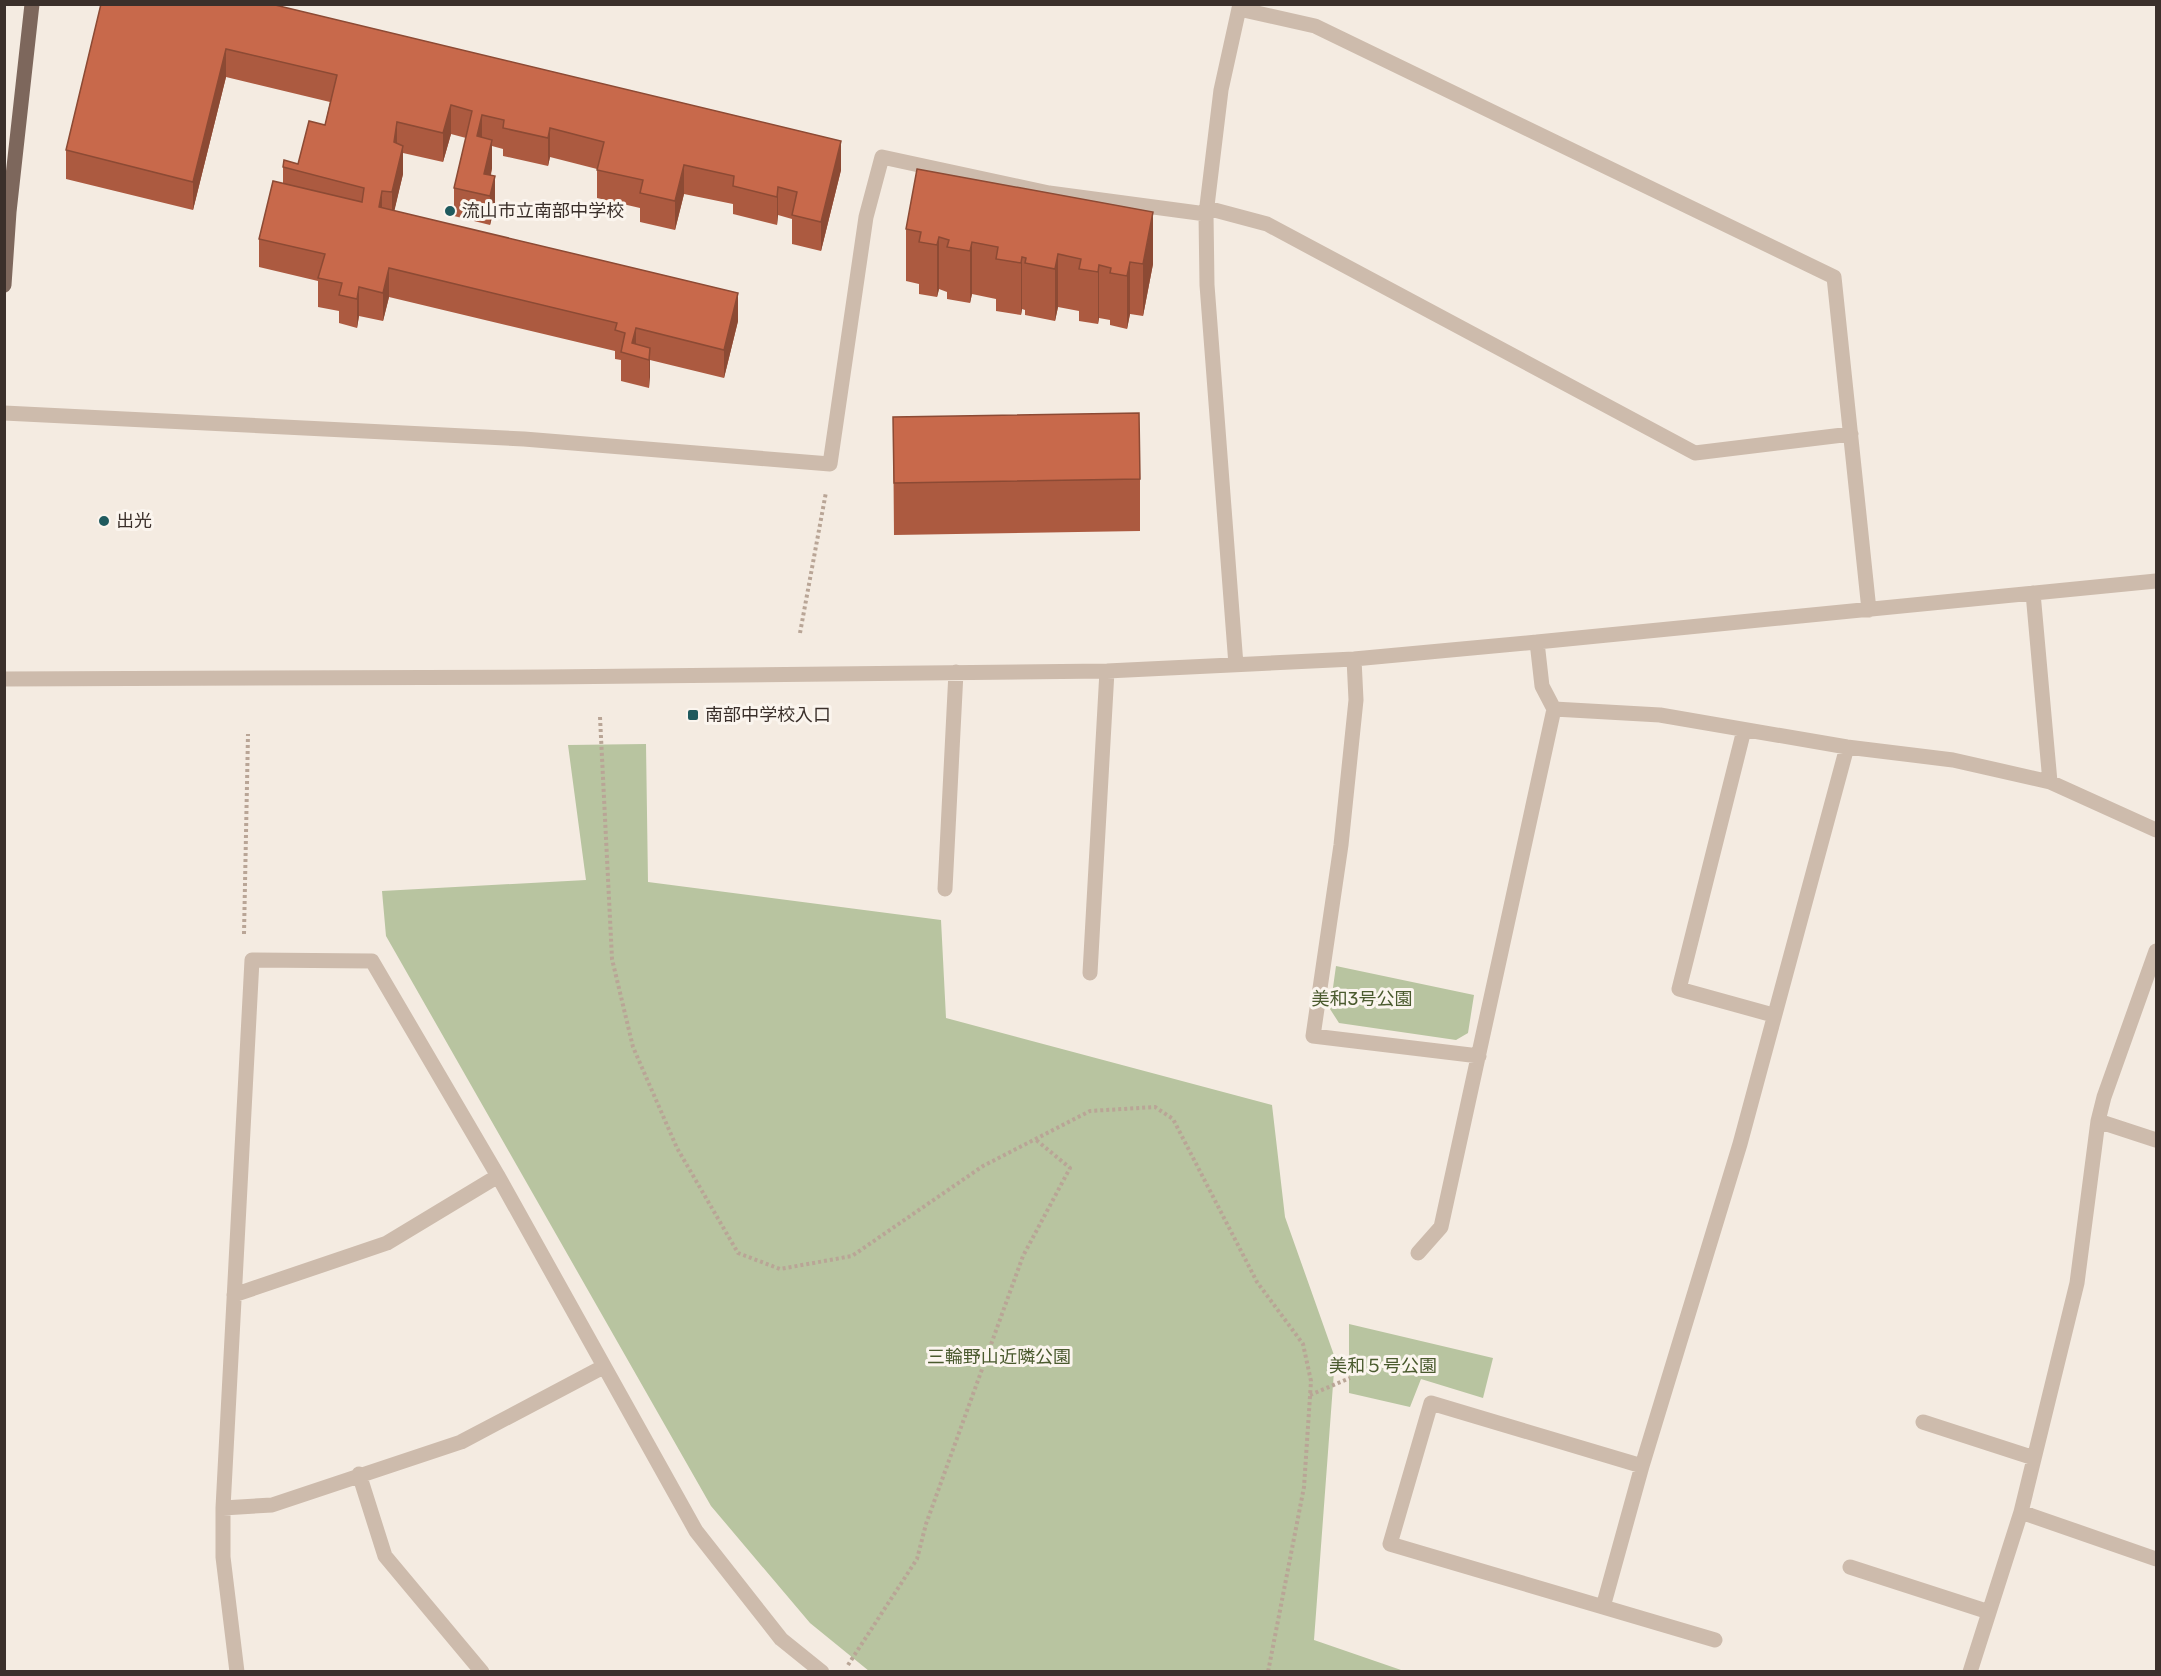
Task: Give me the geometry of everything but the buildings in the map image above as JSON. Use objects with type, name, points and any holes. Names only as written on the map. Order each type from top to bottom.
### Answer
[{"type":"main road","points":[[4,285],[9,212],[32,4]]},
{"type":"street","points":[[1236,665],[1207,285],[1206,211],[1221,90],[1240,7],[1315,26],[1834,277],[1869,610]]},
{"type":"street","points":[[4,413],[524,439],[830,464],[866,217],[882,157],[1049,193],[1206,211],[1267,224],[1695,453],[1851,434]]},
{"type":"street","points":[[4,679],[546,677],[1107,671],[1354,658],[2157,581]]},
{"type":"street","points":[[2033,593],[2050,782]]},
{"type":"street","points":[[1418,1253],[1441,1227],[1554,709],[1542,686],[1537,642]]},
{"type":"street","points":[[1354,658],[1356,700],[1341,845],[1313,1036],[1479,1056]]},
{"type":"street","points":[[1090,973],[1107,671]]},
{"type":"street","points":[[945,889],[956,672]]},
{"type":"street","points":[[1554,709],[1660,715],[1847,747],[1953,760],[2050,782],[2157,830]]},
{"type":"street","points":[[1744,730],[1679,990],[1773,1015]]},
{"type":"street","points":[[1603,1607],[1642,1466],[1740,1144],[1847,747]]},
{"type":"street","points":[[1970,1671],[2020,1512],[2077,1283],[2098,1121],[2104,1097],[2157,951]]},
{"type":"street","points":[[237,1671],[223,1557],[223,1508],[252,960],[372,961],[498,1176],[696,1531],[781,1639],[822,1671]]},
{"type":"street","points":[[2098,1121],[2157,1140]]},
{"type":"street","points":[[234,1295],[387,1243],[498,1176]]},
{"type":"street","points":[[223,1508],[272,1505],[358,1474],[461,1442],[603,1367]]},
{"type":"street","points":[[1642,1466],[1431,1402],[1390,1544],[1715,1640]]},
{"type":"street","points":[[1923,1422],[2034,1458]]},
{"type":"street","points":[[358,1474],[385,1556],[482,1671]]},
{"type":"street","points":[[2020,1512],[2157,1559]]},
{"type":"street","points":[[1850,1567],[1989,1612]]},
{"type":"path","points":[[801,633],[830,464]]},
{"type":"path","points":[[600,717],[612,959],[633,1047],[677,1148],[738,1253],[780,1269],[852,1256],[983,1166],[1090,1111],[1155,1107],[1173,1119],[1257,1282],[1303,1344],[1311,1381],[1304,1486],[1268,1671]]},
{"type":"path","points":[[248,734],[244,935],[252,960]]},
{"type":"path","points":[[843,1671],[917,1559],[926,1524],[1023,1256],[1070,1168],[1035,1139]]},
{"type":"path","points":[[1310,1395],[1350,1378]]},
{"type":"green space","name":"三輪野山近隣公園","points":[[646,744],[648,882],[941,920],[946,1018],[1272,1105],[1285,1217],[1335,1358],[1314,1640],[1404,1671],[869,1671],[810,1623],[711,1506],[386,936],[382,891],[586,880],[568,745]]},
{"type":"green space","name":"美和3号公園","points":[[1336,966],[1474,995],[1468,1033],[1456,1040],[1339,1023],[1330,1009]]},
{"type":"green space","name":"美和５号公園","points":[[1349,1324],[1493,1358],[1483,1398],[1421,1379],[1410,1407],[1349,1393]]},
{"type":"place","name":"流山市立南部中学校","points":[[450,211]]},
{"type":"place","name":"出光","points":[[104,521]]},
{"type":"place","name":"南部中学校入口","points":[[693,715]]}]
